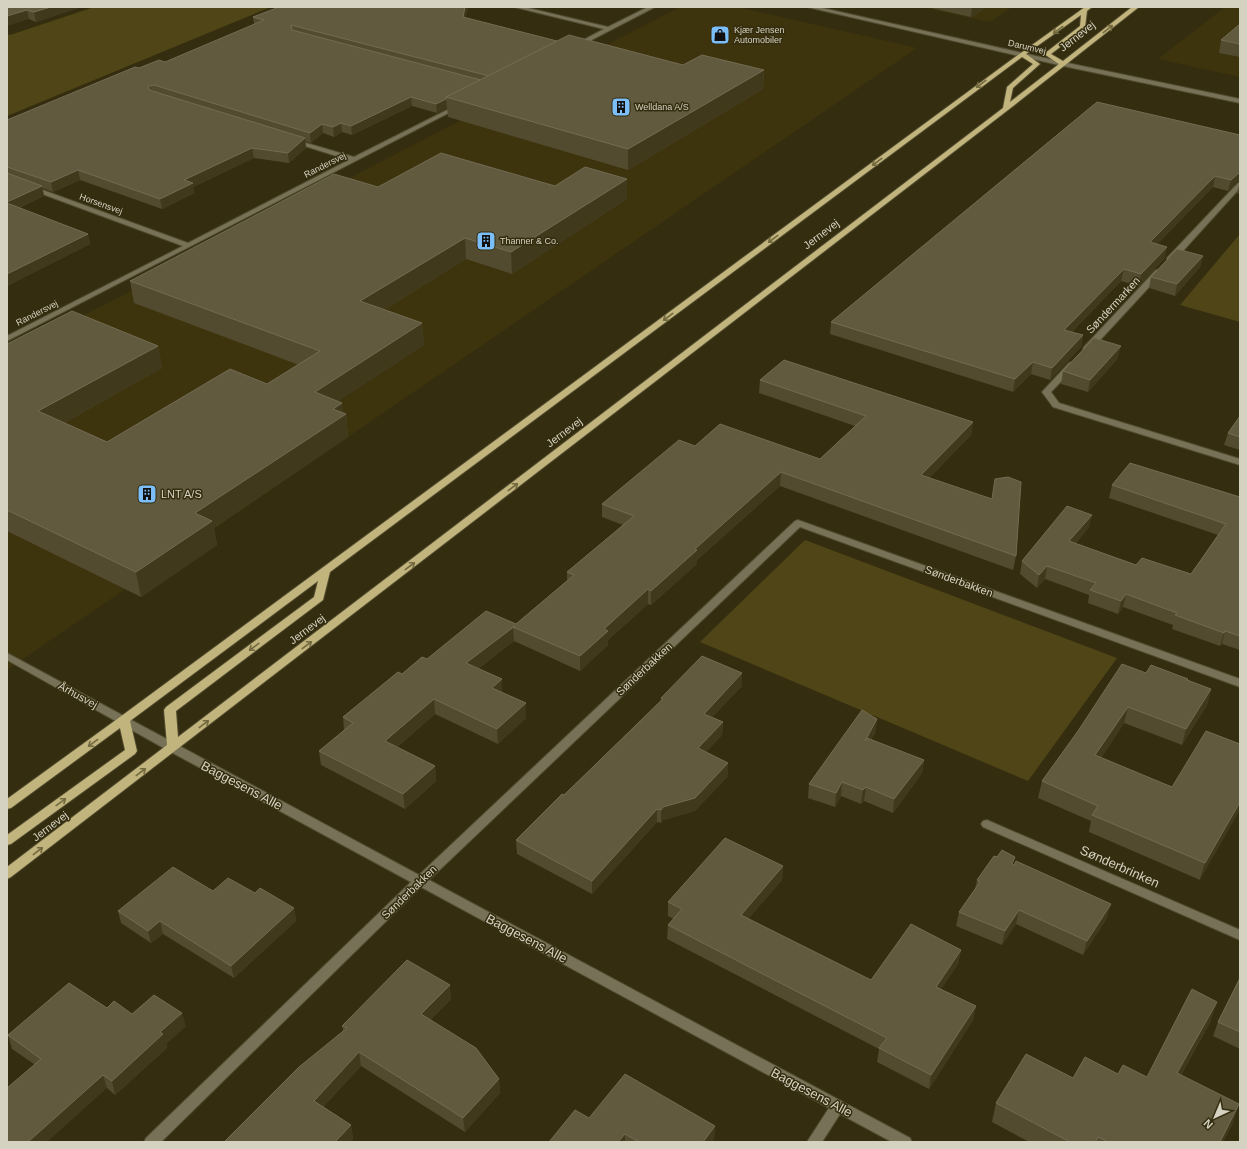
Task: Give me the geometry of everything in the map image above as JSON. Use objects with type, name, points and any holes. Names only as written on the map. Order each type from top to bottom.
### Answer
[{"type":"main road","name":"Jernevej","points":[[7,874],[1006,109],[1136,7]]},
{"type":"main road","name":"Jernevej","points":[[7,805],[1022,55],[1087,9]]},
{"type":"main road","points":[[1063,64],[1047,54],[1083,27],[1087,9]]},
{"type":"main road","points":[[1006,109],[1010,88],[1037,64],[1022,55]]},
{"type":"main road","points":[[173,748],[170,710],[319,598],[325,571]]},
{"type":"main road","points":[[7,841],[131,751],[124,720]]},
{"type":"street","points":[[517,7],[610,29]]},
{"type":"street","points":[[569,50],[652,7]]},
{"type":"street","name":"Darumvej","points":[[810,7],[1063,64],[1240,101]]},
{"type":"street","name":"Randersvej","points":[[7,338],[466,103]]},
{"type":"street","points":[[288,139],[355,160]]},
{"type":"street","name":"Horsensvej","points":[[7,179],[188,246]]},
{"type":"street","name":"Søndermarken","points":[[1240,184],[1046,392],[1056,406],[1240,462]]},
{"type":"street","name":"Sønderbakken","points":[[151,1142],[420,881],[798,522],[1240,684]]},
{"type":"street","name":"Århusvej","points":[[7,656],[148,734]]},
{"type":"street","name":"Baggesens Alle","points":[[148,734],[905,1142]]},
{"type":"street","name":"Sønderbrinken","points":[[987,824],[1240,935]]},
{"type":"street","points":[[814,1142],[838,1106]]},
{"type":"shaded area","points":[[94,7],[271,7],[7,116],[7,34],[10,35]]},
{"type":"shaded area","points":[[680,7],[738,7],[917,48],[7,670],[7,355]]},
{"type":"shaded area","points":[[920,7],[1012,7],[990,22]]},
{"type":"shaded area","points":[[1225,7],[1240,7],[1240,77],[1158,59]]},
{"type":"shaded area","points":[[1240,234],[1240,322],[1180,305]]},
{"type":"shaded area","points":[[805,540],[1117,658],[1028,781],[700,642]]},
{"type":"building","points":[[7,7],[51,7],[34,12],[27,10],[7,16]]},
{"type":"building","points":[[279,7],[465,7],[463,17],[557,41],[489,76],[291,25],[292,30],[481,80],[446,97],[446,99],[436,104],[411,97],[351,126],[341,123],[333,127],[322,124],[310,133],[154,85],[148,86],[149,90],[305,138],[288,153],[252,148],[184,180],[193,183],[160,199],[78,170],[51,182],[7,167],[7,120],[135,67],[139,68],[159,60],[165,62],[264,20],[253,17]]},
{"type":"building","points":[[1240,24],[1240,44],[1221,40]]},
{"type":"building","name":"Welldana A/S","points":[[569,35],[683,65],[702,55],[764,70],[628,149],[446,97]]},
{"type":"building","points":[[1097,102],[1240,135],[1240,172],[1231,180],[1215,176],[1150,242],[1167,247],[1141,274],[1124,269],[1064,330],[1083,335],[1052,368],[1033,362],[1015,379],[831,322]]},
{"type":"building","points":[[441,153],[555,186],[585,167],[627,179],[511,252],[465,238],[360,301],[422,323],[315,392],[342,403],[333,409],[346,414],[195,513],[212,521],[136,572],[7,510],[7,344],[72,311],[158,346],[38,411],[107,442],[230,369],[267,384],[320,351],[130,281],[334,174],[378,187]]},
{"type":"building","points":[[7,173],[42,186],[7,202]]},
{"type":"building","points":[[7,203],[88,234],[7,274]]},
{"type":"building","points":[[1177,249],[1203,256],[1177,284],[1151,277]]},
{"type":"building","points":[[1094,338],[1121,346],[1090,380],[1063,371]]},
{"type":"building","points":[[784,360],[973,422],[921,475],[992,499],[995,479],[1008,477],[1021,482],[1016,556],[781,472],[695,549],[697,550],[651,591],[648,589],[604,629],[608,631],[580,656],[513,627],[466,663],[502,679],[492,688],[526,703],[497,729],[434,699],[385,741],[435,766],[403,794],[319,751],[353,723],[343,717],[398,672],[402,674],[422,657],[427,659],[486,611],[516,624],[574,575],[567,572],[634,516],[602,504],[679,440],[695,446],[720,424],[820,459],[866,416],[760,380]]},
{"type":"building","points":[[1240,416],[1240,437],[1228,433]]},
{"type":"building","points":[[1130,463],[1240,497],[1240,636],[1225,631],[1224,633],[1175,615],[1177,613],[1126,594],[1121,601],[1090,590],[1096,583],[1047,566],[1039,575],[1022,561],[1067,506],[1092,515],[1069,541],[1136,565],[1142,558],[1191,574],[1226,524],[1112,485]]},
{"type":"building","points":[[702,656],[742,673],[704,714],[723,722],[698,748],[728,763],[695,798],[663,807],[661,810],[657,809],[592,881],[516,840],[562,794],[564,795],[663,699],[661,698]]},
{"type":"building","points":[[1122,664],[1146,673],[1151,665],[1211,689],[1186,729],[1128,707],[1095,755],[1172,787],[1206,731],[1240,744],[1240,802],[1205,863],[1092,815],[1098,806],[1042,781],[1078,731]]},
{"type":"building","points":[[862,710],[877,719],[865,741],[867,738],[924,760],[894,799],[866,787],[863,790],[842,782],[836,793],[809,784]]},
{"type":"building","points":[[725,838],[783,866],[741,915],[871,980],[911,924],[961,950],[936,987],[976,1006],[931,1075],[879,1048],[887,1038],[668,925],[682,909],[668,902]]},
{"type":"building","points":[[1002,850],[1015,857],[1012,864],[1014,865],[1016,861],[1111,904],[1087,941],[1019,910],[1005,931],[959,912],[980,882],[977,880],[994,856],[997,857]]},
{"type":"building","points":[[173,867],[213,891],[228,878],[255,893],[260,888],[294,908],[231,966],[160,921],[148,931],[118,911]]},
{"type":"building","points":[[407,960],[450,985],[421,1014],[476,1048],[499,1079],[463,1118],[359,1052],[314,1101],[351,1125],[335,1142],[224,1142],[299,1067],[347,1028],[342,1026]]},
{"type":"building","points":[[1240,978],[1240,1032],[1218,1022]]},
{"type":"building","points":[[69,983],[107,1008],[114,1001],[132,1014],[154,995],[182,1013],[160,1032],[163,1034],[112,1081],[103,1075],[28,1142],[7,1142],[7,1088],[41,1059],[8,1035]]},
{"type":"building","points":[[1192,989],[1217,1002],[1177,1073],[1239,1104],[1220,1142],[1108,1142],[1098,1137],[1095,1142],[1070,1142],[996,1103],[1026,1054],[1073,1078],[1085,1057],[1118,1074],[1123,1065],[1147,1077]]},
{"type":"building","points":[[625,1074],[715,1126],[703,1142],[639,1142],[625,1134],[618,1142],[549,1142],[575,1110],[589,1118]]},
{"type":"place","name":"Kjær Jensen Automobiler","points":[[720,35]]},
{"type":"place","name":"Welldana A/S","points":[[621,107]]},
{"type":"place","name":"Thanner & Co.","points":[[486,241]]},
{"type":"place","name":"LNT A/S","points":[[147,494]]}]
